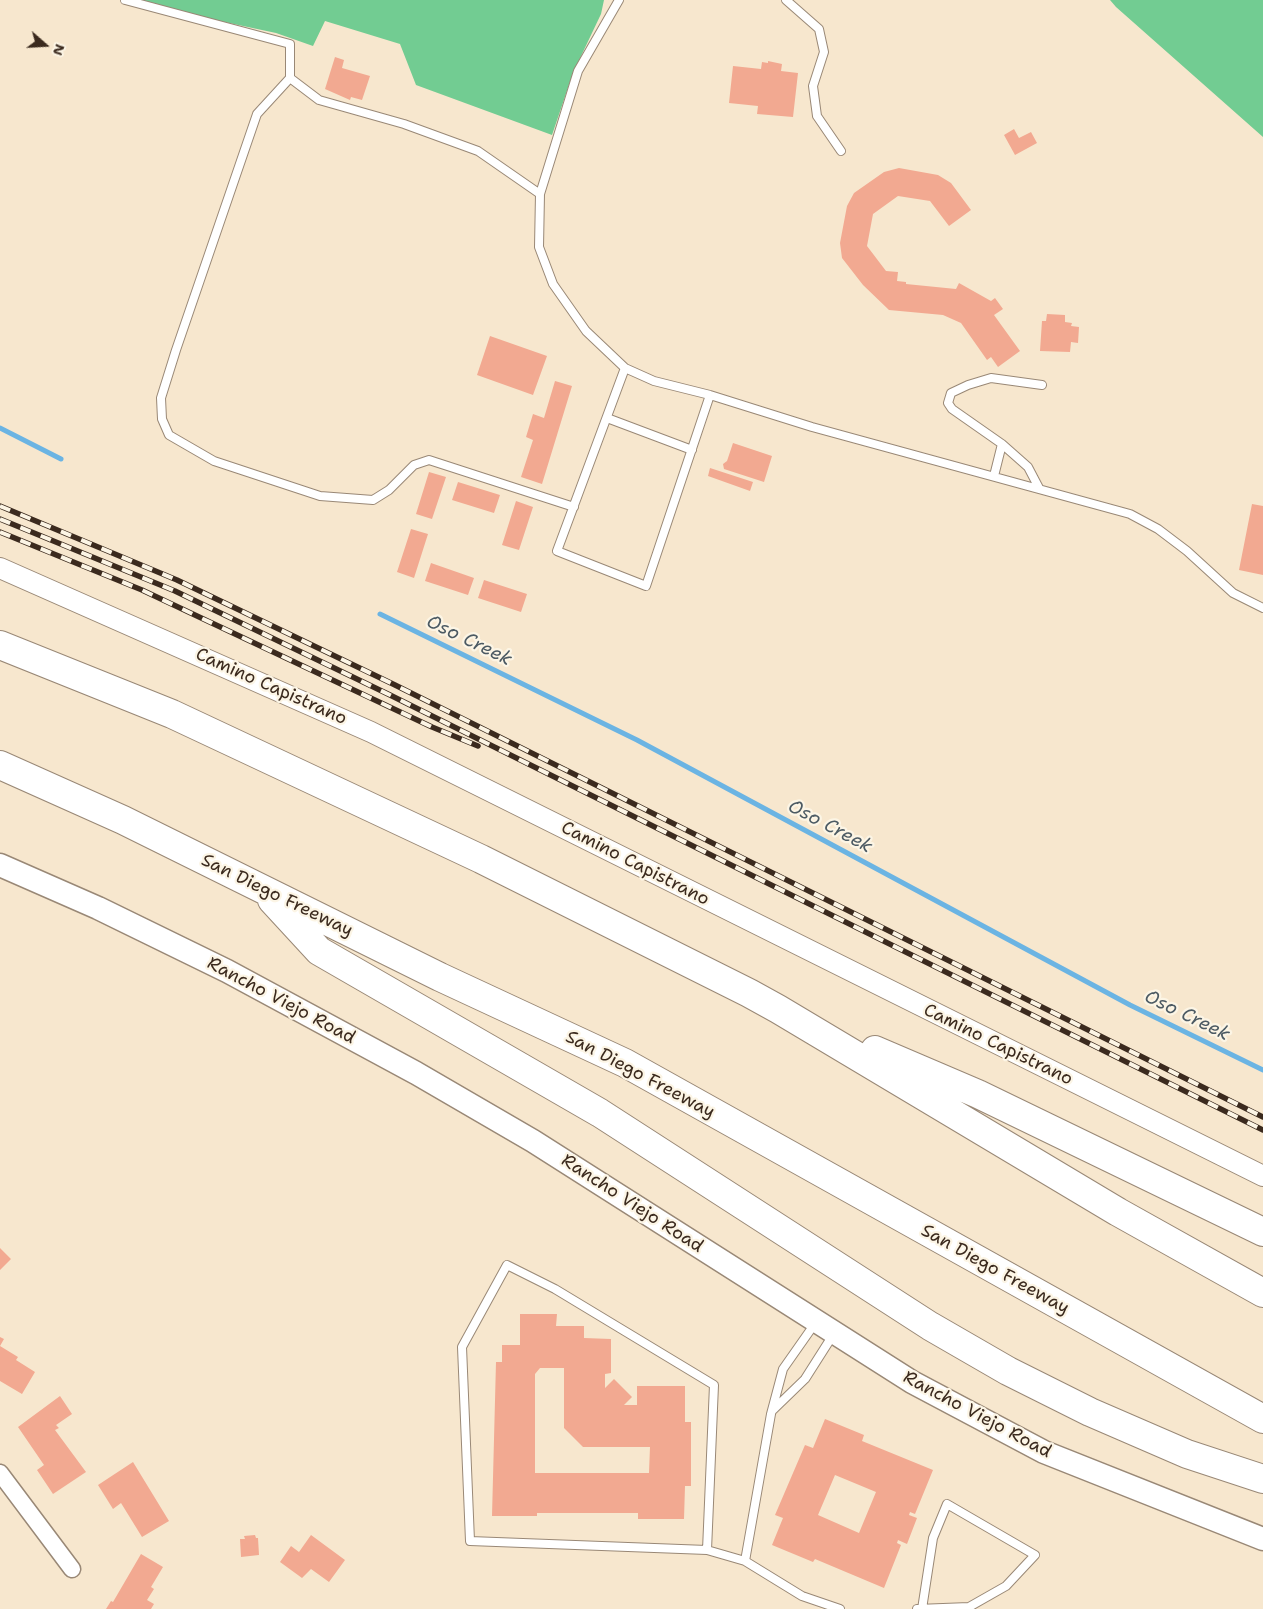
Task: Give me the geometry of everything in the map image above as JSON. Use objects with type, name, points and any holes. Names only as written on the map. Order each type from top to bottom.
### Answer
[{"type":"highway","points":[[0,644],[181,718],[481,859],[778,1009],[978,1094],[1263,1232]]},
{"type":"highway","name":"San Diego Freeway","points":[[0,765],[123,820],[440,977],[625,1063],[1263,1419]]},
{"type":"highway","points":[[259,886],[319,951],[600,1112],[930,1326],[1008,1371],[1090,1412],[1188,1454],[1263,1479]]},
{"type":"highway","points":[[778,1009],[1118,1212],[1263,1293]]},
{"type":"main road","name":"Rancho Viejo Road","points":[[0,865],[98,908],[226,971],[416,1073],[533,1141],[912,1382],[1044,1452],[1263,1539]]},
{"type":"street","name":"Camino Capistrano","points":[[0,568],[371,732],[1263,1176]]},
{"type":"street","points":[[0,1473],[72,1569]]},
{"type":"lane","points":[[125,0],[290,44],[290,78],[257,114],[161,398],[162,419],[169,435],[214,461],[320,496],[373,500],[389,490],[414,465],[429,460],[574,507]]},
{"type":"lane","points":[[619,0],[578,71],[540,194],[539,247],[553,284],[586,331],[625,368],[654,381],[710,396],[812,428],[1130,514],[1165,535],[1233,592],[1263,608]]},
{"type":"lane","points":[[786,0],[819,28],[824,52],[813,86],[817,116],[841,151]]},
{"type":"lane","points":[[290,78],[319,100],[404,124],[478,151],[540,194]]},
{"type":"lane","points":[[625,368],[557,551],[646,586],[710,396]]},
{"type":"lane","points":[[1039,488],[1028,467],[1002,444],[952,409],[948,403],[951,393],[968,385],[991,378],[1042,385]]},
{"type":"lane","points":[[607,418],[692,450]]},
{"type":"lane","points":[[994,476],[1002,444]]},
{"type":"lane","points":[[707,1550],[714,1385],[555,1289],[507,1265],[462,1347],[470,1541],[707,1550],[745,1561],[802,1596],[840,1609]]},
{"type":"lane","points":[[745,1561],[772,1411],[783,1368],[826,1327]]},
{"type":"lane","points":[[772,1411],[805,1379],[826,1327]]},
{"type":"lane","points":[[917,1609],[922,1609],[969,1607],[1006,1586],[1035,1555],[947,1504],[933,1538],[922,1609]]},
{"type":"green space","points":[[121,0],[604,0],[601,14],[573,73],[552,135],[416,85],[400,44],[325,21],[313,46],[276,33]]},
{"type":"green space","points":[[1110,0],[1263,0],[1263,137],[1116,7]]},
{"type":"building","points":[[335,57],[344,60],[342,68],[370,76],[362,100],[351,97],[350,100],[325,89]]},
{"type":"building","points":[[768,61],[782,64],[781,71],[798,73],[793,117],[757,114],[758,106],[729,103],[733,66],[761,69],[762,62],[768,63]]},
{"type":"building","points":[[1014,129],[1019,138],[1031,132],[1037,143],[1015,155],[1004,135]]},
{"type":"building","points":[[899,168],[938,175],[951,183],[971,210],[949,226],[930,201],[898,196],[873,214],[867,246],[886,271],[898,272],[897,281],[906,282],[906,284],[956,289],[959,283],[991,301],[995,298],[1003,309],[994,315],[1020,351],[998,367],[991,357],[987,360],[961,323],[943,315],[889,310],[863,285],[842,258],[840,243],[847,206],[854,193],[884,172]]},
{"type":"building","points":[[1047,314],[1065,315],[1065,322],[1072,323],[1071,326],[1079,327],[1078,343],[1071,342],[1070,352],[1040,351],[1042,321],[1046,321]]},
{"type":"building","points":[[490,336],[547,356],[533,395],[477,375]]},
{"type":"building","points":[[555,381],[572,386],[542,484],[521,477],[533,440],[526,437],[533,414],[544,418]]},
{"type":"building","points":[[733,443],[772,456],[764,482],[724,469],[723,464],[727,461]]},
{"type":"building","points":[[710,468],[753,482],[750,491],[708,476]]},
{"type":"building","points":[[429,472],[446,477],[432,519],[416,514]]},
{"type":"building","points":[[458,482],[500,495],[494,513],[452,500]]},
{"type":"building","points":[[516,501],[533,507],[519,550],[502,545]]},
{"type":"building","points":[[1252,504],[1263,506],[1263,575],[1239,570]]},
{"type":"building","points":[[411,529],[428,534],[414,578],[397,572]]},
{"type":"building","points":[[431,563],[474,578],[468,595],[425,581]]},
{"type":"building","points":[[484,580],[527,594],[521,612],[478,598]]},
{"type":"building","points":[[0,1248],[11,1259],[0,1270]]},
{"type":"building","points":[[520,1314],[557,1314],[556,1326],[584,1326],[584,1338],[611,1339],[611,1373],[605,1374],[605,1388],[614,1379],[632,1397],[624,1405],[637,1405],[637,1386],[685,1386],[685,1422],[691,1422],[691,1486],[685,1486],[684,1519],[638,1519],[638,1513],[537,1513],[537,1516],[492,1516],[496,1362],[502,1362],[502,1345],[520,1345]],"holes":[[[540,1368],[564,1368],[564,1428],[583,1447],[650,1447],[649,1473],[535,1473],[535,1374]]]},
{"type":"building","points":[[0,1337],[4,1339],[0,1346]]},
{"type":"building","points":[[0,1346],[18,1357],[16,1360],[35,1372],[22,1394],[0,1381]]},
{"type":"building","points":[[60,1396],[72,1414],[56,1425],[59,1428],[55,1430],[86,1472],[53,1494],[37,1470],[44,1465],[18,1427]]},
{"type":"building","points":[[825,1419],[864,1435],[862,1441],[933,1470],[915,1514],[910,1512],[909,1515],[917,1518],[907,1544],[898,1540],[897,1543],[901,1545],[884,1588],[815,1559],[813,1562],[772,1545],[783,1518],[775,1515],[805,1445],[813,1448]],"holes":[[[835,1475],[876,1492],[859,1533],[818,1515]]]},
{"type":"building","points":[[133,1462],[169,1521],[142,1537],[121,1503],[113,1509],[98,1485]]},
{"type":"building","points":[[255,1535],[258,1538],[259,1555],[241,1557],[240,1539],[245,1539],[244,1536]]},
{"type":"building","points":[[311,1535],[345,1560],[329,1582],[311,1569],[302,1578],[280,1562],[291,1546],[299,1552]]},
{"type":"building","points":[[141,1554],[163,1567],[151,1587],[154,1589],[147,1600],[154,1604],[151,1609],[106,1609],[111,1601],[113,1602]]},
{"type":"waterway","name":"Oso Creek","points":[[0,428],[61,459]]},
{"type":"waterway","name":"Oso Creek","points":[[380,614],[637,740],[1130,1005],[1263,1070]]},
{"type":"railway","points":[[0,506],[177,580],[395,685],[1263,1117]]},
{"type":"railway","points":[[0,519],[175,591],[390,695],[1263,1130]]},
{"type":"railway","points":[[0,532],[142,590],[432,727],[478,746]]}]
